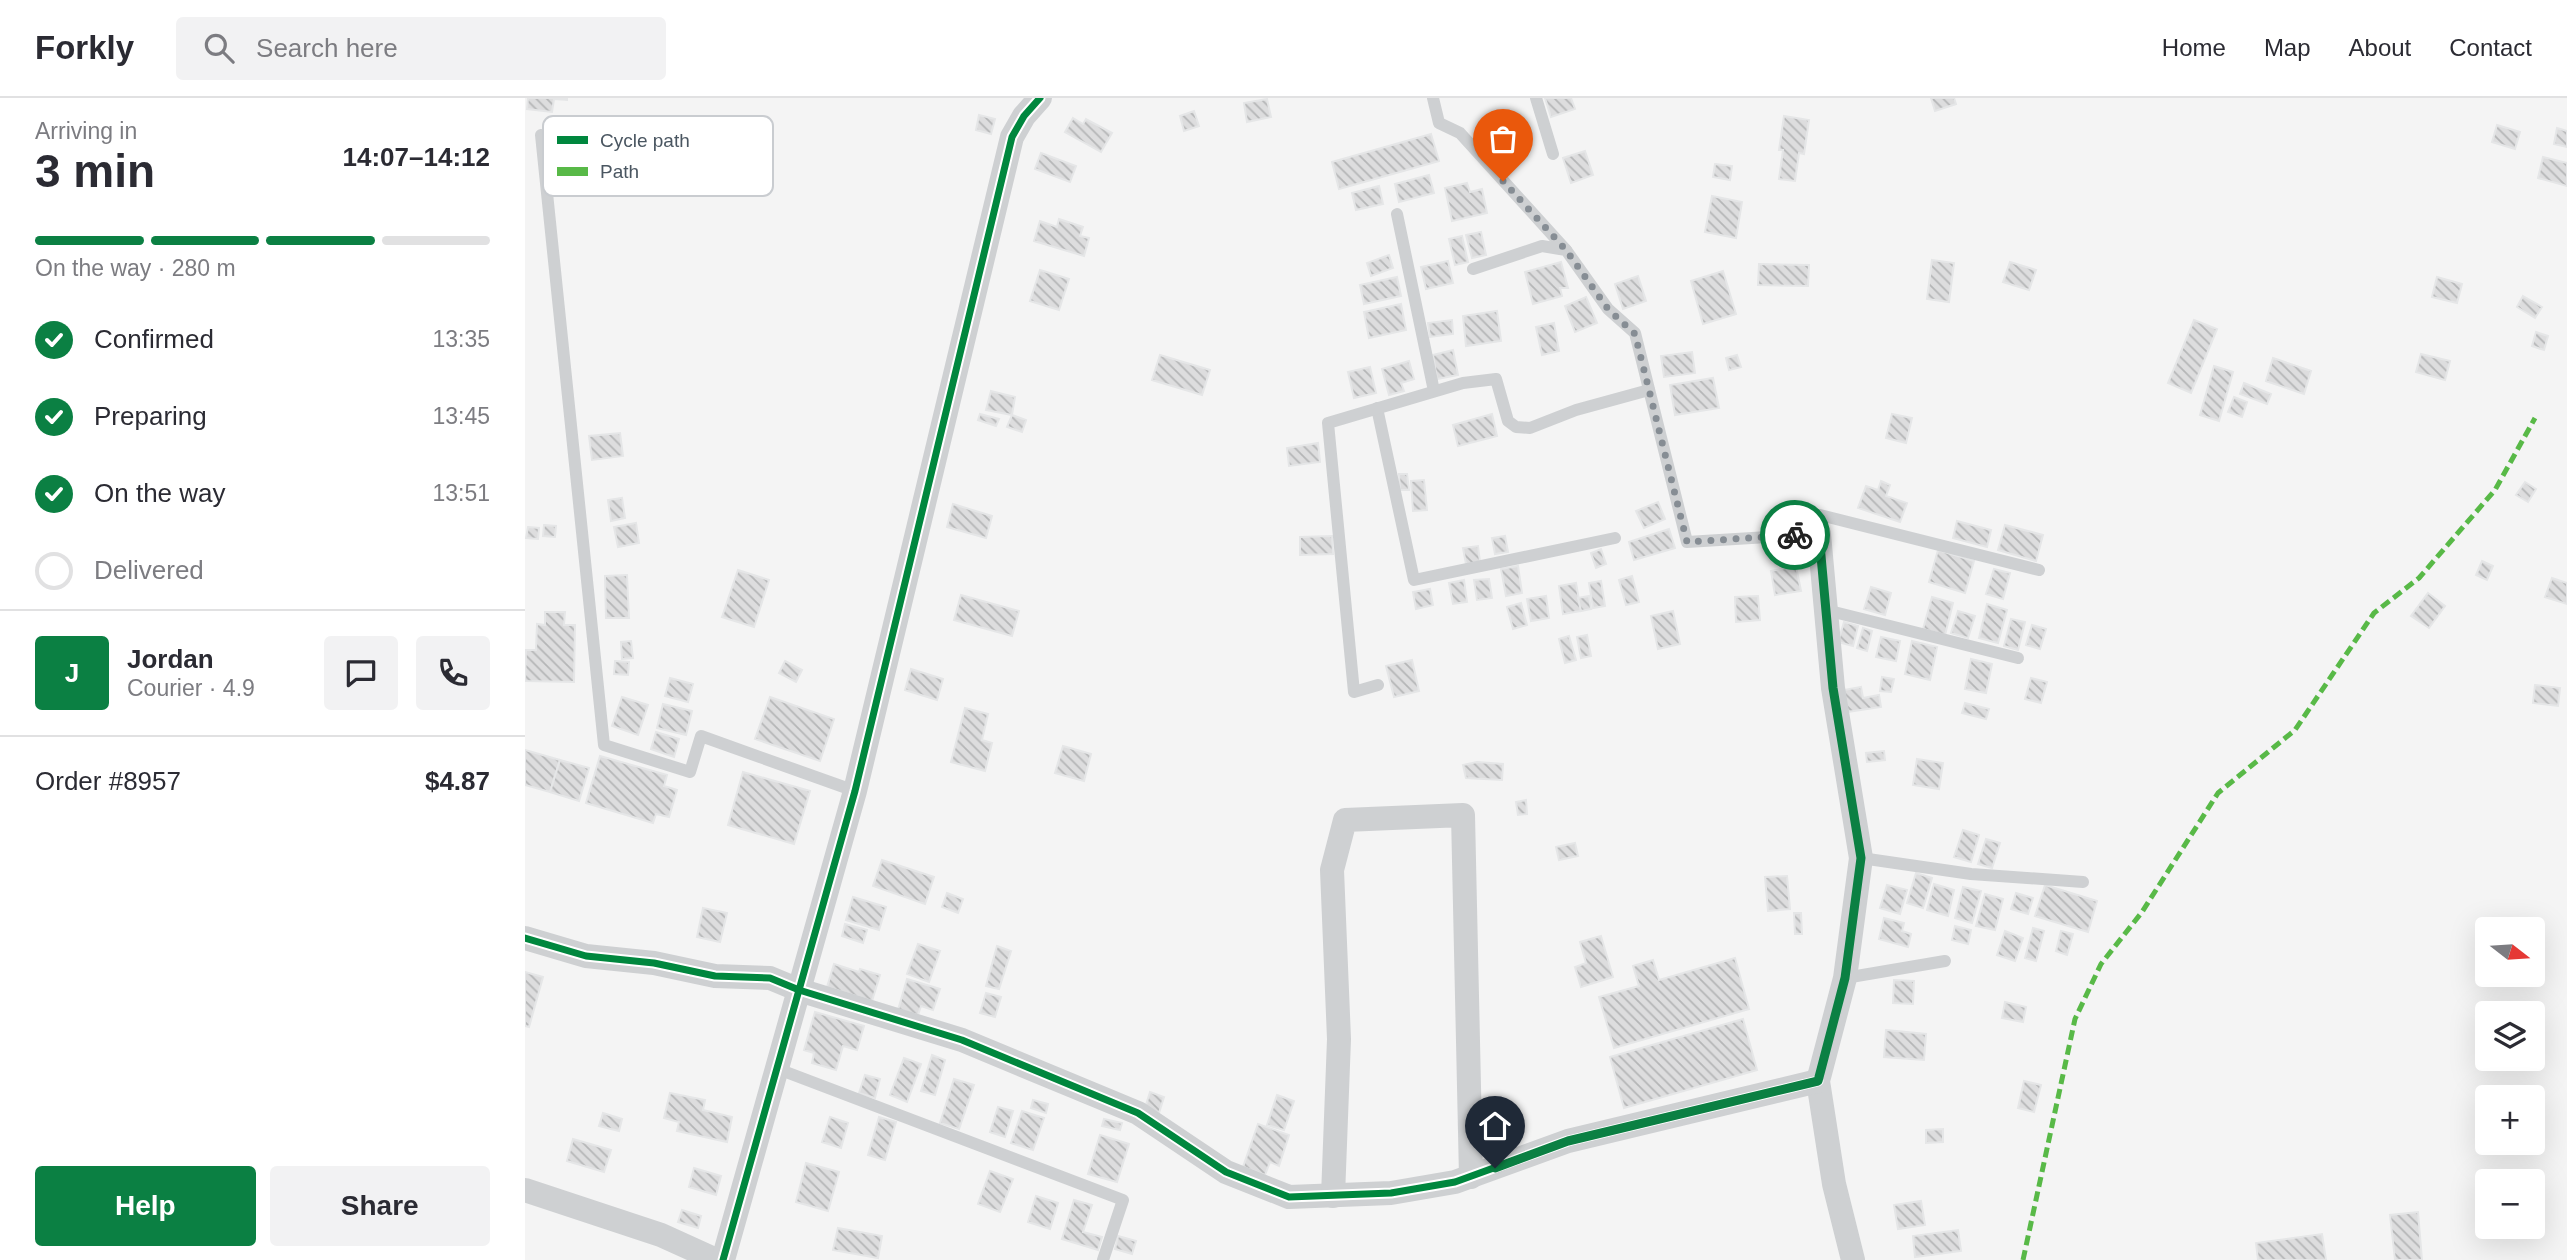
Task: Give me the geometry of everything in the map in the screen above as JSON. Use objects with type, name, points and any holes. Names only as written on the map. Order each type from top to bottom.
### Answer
[{"type":"street","points":[[723,1260],[855,791],[1012,137],[1024,116],[1040,98]]},
{"type":"street","points":[[1819,534],[1833,688],[1861,858],[1845,978],[1818,1081],[1834,1184],[1853,1260]]},
{"type":"street","points":[[1333,1196],[1339,1039],[1332,870],[1345,820],[1463,815],[1471,1177]]},
{"type":"street","points":[[525,938],[586,956],[654,962],[715,976],[770,978],[799,990],[963,1040],[1138,1113],[1226,1172],[1289,1198],[1391,1193],[1455,1182],[1568,1141],[1818,1081]]},
{"type":"street","points":[[525,1190],[661,1235],[716,1260]]},
{"type":"lane","points":[[1433,98],[1439,122],[1460,133],[1566,250],[1608,309],[1635,334],[1687,542],[1819,534],[1820,515],[2039,570]]},
{"type":"lane","points":[[1537,98],[1553,154]]},
{"type":"lane","points":[[541,135],[543,154]]},
{"type":"lane","points":[[547,196],[604,745],[690,772],[701,736],[855,791]]},
{"type":"lane","points":[[1397,214],[1434,391]]},
{"type":"lane","points":[[1473,269],[1542,246],[1566,250]]},
{"type":"lane","points":[[1378,685],[1354,692],[1328,423],[1463,383],[1496,379],[1508,421],[1516,426],[1530,428],[1576,410],[1649,390]]},
{"type":"lane","points":[[1377,408],[1414,580],[1615,538]]},
{"type":"lane","points":[[1826,610],[2018,658]]},
{"type":"lane","points":[[1861,858],[1971,874],[2083,882]]},
{"type":"lane","points":[[1845,978],[1945,961]]},
{"type":"lane","points":[[778,1069],[1123,1200],[1103,1260]]},
{"type":"building","points":[[528,98],[567,98],[567,100],[554,99],[552,112],[527,109]]},
{"type":"building","points":[[1545,98],[1571,98],[1575,109],[1551,117]]},
{"type":"building","points":[[1931,98],[1954,98],[1956,104],[1935,111]]},
{"type":"building","points":[[1267,99],[1271,117],[1247,122],[1244,103]]},
{"type":"building","points":[[1194,111],[1199,126],[1184,131],[1180,116]]},
{"type":"building","points":[[979,115],[995,119],[991,134],[976,130]]},
{"type":"building","points":[[1784,116],[1809,120],[1804,154],[1799,153],[1795,181],[1779,179],[1783,150],[1779,150]]},
{"type":"building","points":[[1073,118],[1083,124],[1086,119],[1112,133],[1101,152],[1065,132]]},
{"type":"building","points":[[2497,125],[2520,132],[2515,149],[2492,142]]},
{"type":"building","points":[[2557,128],[2567,131],[2567,147],[2554,144]]},
{"type":"building","points":[[1431,134],[1439,161],[1339,189],[1332,162]]},
{"type":"building","points":[[1585,151],[1593,175],[1571,183],[1563,158]]},
{"type":"building","points":[[1041,153],[1076,166],[1070,182],[1035,169]]},
{"type":"building","points":[[2543,157],[2567,163],[2567,186],[2538,178]]},
{"type":"building","points":[[1715,164],[1732,166],[1730,180],[1713,177]]},
{"type":"building","points":[[1429,175],[1434,193],[1399,202],[1395,184]]},
{"type":"building","points":[[1467,183],[1470,192],[1482,189],[1487,213],[1452,221],[1445,188]]},
{"type":"building","points":[[1379,186],[1383,204],[1356,210],[1352,193]]},
{"type":"building","points":[[1712,196],[1742,202],[1736,238],[1705,232]]},
{"type":"building","points":[[1059,219],[1083,227],[1080,236],[1089,238],[1084,256],[1034,241],[1040,221],[1057,227]]},
{"type":"building","points":[[1481,232],[1486,255],[1472,258],[1466,235]]},
{"type":"building","points":[[1462,236],[1468,262],[1455,265],[1449,239]]},
{"type":"building","points":[[1389,255],[1393,268],[1371,276],[1367,263]]},
{"type":"building","points":[[1932,260],[1954,263],[1949,302],[1927,299]]},
{"type":"building","points":[[1448,261],[1453,283],[1426,289],[1421,267]]},
{"type":"building","points":[[1561,262],[1568,288],[1560,288],[1562,296],[1533,304],[1525,272]]},
{"type":"building","points":[[2010,262],[2036,270],[2029,290],[2003,282]]},
{"type":"building","points":[[1759,264],[1809,265],[1808,286],[1758,285]]},
{"type":"building","points":[[1040,270],[1069,279],[1059,310],[1030,301]]},
{"type":"building","points":[[1723,271],[1736,314],[1703,324],[1691,281]]},
{"type":"building","points":[[1638,276],[1646,301],[1623,309],[1615,284]]},
{"type":"building","points":[[1397,277],[1401,296],[1364,304],[1360,285]]},
{"type":"building","points":[[2437,277],[2462,284],[2457,303],[2432,297]]},
{"type":"building","points":[[2523,296],[2542,307],[2535,318],[2517,307]]},
{"type":"building","points":[[1586,297],[1597,323],[1575,332],[1565,306]]},
{"type":"building","points":[[1401,304],[1406,330],[1369,338],[1364,312]]},
{"type":"building","points":[[1497,311],[1501,341],[1466,346],[1463,316]]},
{"type":"building","points":[[1452,320],[1453,334],[1430,337],[1428,323]]},
{"type":"building","points":[[2194,320],[2217,329],[2191,393],[2168,383]]},
{"type":"building","points":[[1554,323],[1559,351],[1542,355],[1536,327]]},
{"type":"building","points":[[2536,332],[2548,336],[2544,350],[2532,346]]},
{"type":"building","points":[[1453,350],[1458,375],[1437,379],[1433,355]]},
{"type":"building","points":[[1692,352],[1695,373],[1664,377],[1661,356]]},
{"type":"building","points":[[2421,354],[2450,361],[2445,380],[2416,372]]},
{"type":"building","points":[[1160,355],[1210,370],[1202,395],[1152,380]]},
{"type":"building","points":[[1737,355],[1741,367],[1729,370],[1726,358]]},
{"type":"building","points":[[2273,358],[2311,371],[2304,394],[2266,381]]},
{"type":"building","points":[[1409,361],[1414,379],[1401,383],[1404,391],[1389,395],[1382,369]]},
{"type":"building","points":[[2214,366],[2233,372],[2219,421],[2200,415]]},
{"type":"building","points":[[1370,367],[1376,393],[1354,398],[1348,372]]},
{"type":"building","points":[[1713,378],[1719,408],[1675,415],[1670,385]]},
{"type":"building","points":[[2244,383],[2271,394],[2267,404],[2240,394]]},
{"type":"building","points":[[991,391],[1015,397],[1012,415],[986,410]]},
{"type":"building","points":[[2234,397],[2247,402],[2242,417],[2228,412]]},
{"type":"building","points":[[980,414],[999,419],[996,426],[978,420]]},
{"type":"building","points":[[1492,414],[1497,436],[1458,446],[1453,425]]},
{"type":"building","points":[[1892,414],[1912,418],[1906,443],[1886,438]]},
{"type":"building","points":[[1012,415],[1026,420],[1022,432],[1007,427]]},
{"type":"building","points":[[620,433],[623,456],[592,460],[589,436]]},
{"type":"building","points":[[1318,443],[1320,462],[1289,466],[1287,448]]},
{"type":"building","points":[[1399,474],[1407,474],[1409,490],[1400,490]]},
{"type":"building","points":[[1424,480],[1427,510],[1413,511],[1411,481]]},
{"type":"building","points":[[1881,481],[1890,485],[1886,496],[1907,503],[1900,522],[1858,508],[1866,486],[1878,490]]},
{"type":"building","points":[[2525,482],[2536,489],[2528,502],[2516,495]]},
{"type":"building","points":[[622,498],[625,518],[611,521],[608,500]]},
{"type":"building","points":[[1658,502],[1665,519],[1644,528],[1636,511]]},
{"type":"building","points":[[953,504],[992,516],[986,538],[947,527]]},
{"type":"building","points":[[1957,521],[1991,530],[1987,547],[1953,538]]},
{"type":"building","points":[[636,523],[639,543],[618,547],[614,527]]},
{"type":"building","points":[[544,525],[556,526],[555,537],[543,536]]},
{"type":"building","points":[[2005,525],[2043,535],[2036,561],[1998,550]]},
{"type":"building","points":[[528,527],[539,528],[538,539],[526,538]]},
{"type":"building","points":[[1669,529],[1675,548],[1634,560],[1629,542]]},
{"type":"building","points":[[1332,536],[1333,554],[1300,555],[1300,537]]},
{"type":"building","points":[[1505,536],[1508,552],[1495,554],[1492,538]]},
{"type":"building","points":[[1478,546],[1480,562],[1466,564],[1463,548]]},
{"type":"building","points":[[1601,549],[1606,564],[1596,568],[1591,553]]},
{"type":"building","points":[[1938,550],[1974,561],[1965,593],[1929,582]]},
{"type":"building","points":[[2482,561],[2493,566],[2487,580],[2476,575]]},
{"type":"building","points":[[1518,566],[1522,593],[1506,596],[1501,569]]},
{"type":"building","points":[[1796,566],[1801,591],[1775,595],[1771,571]]},
{"type":"building","points":[[1994,569],[2010,573],[2003,599],[1986,594]]},
{"type":"building","points":[[738,570],[769,580],[754,627],[722,617]]},
{"type":"building","points":[[627,575],[629,618],[606,618],[605,576]]},
{"type":"building","points":[[1632,576],[1639,602],[1626,605],[1619,580]]},
{"type":"building","points":[[2552,578],[2567,583],[2567,604],[2545,597]]},
{"type":"building","points":[[1489,579],[1492,598],[1477,600],[1474,580]]},
{"type":"building","points":[[1464,580],[1467,602],[1453,604],[1449,583]]},
{"type":"building","points":[[1601,581],[1605,606],[1593,608],[1589,583]]},
{"type":"building","points":[[1576,583],[1581,611],[1563,614],[1559,586]]},
{"type":"building","points":[[1871,587],[1891,593],[1885,615],[1864,609]]},
{"type":"building","points":[[1430,589],[1433,605],[1416,609],[1413,592]]},
{"type":"building","points":[[2428,593],[2445,606],[2429,628],[2411,616]]},
{"type":"building","points":[[961,595],[1019,611],[1012,636],[954,620]]},
{"type":"building","points":[[1546,596],[1549,618],[1531,621],[1527,599]]},
{"type":"building","points":[[1589,596],[1591,609],[1581,611],[1578,598]]},
{"type":"building","points":[[1758,596],[1760,620],[1736,622],[1735,597]]},
{"type":"building","points":[[1932,597],[1953,603],[1945,635],[1923,629]]},
{"type":"building","points":[[1521,603],[1527,625],[1513,629],[1507,607]]},
{"type":"building","points":[[1987,604],[2007,610],[1998,643],[1979,638]]},
{"type":"building","points":[[1673,611],[1680,644],[1658,649],[1651,616]]},
{"type":"building","points":[[1958,611],[1975,616],[1968,638],[1951,633]]},
{"type":"building","points":[[545,612],[565,612],[564,625],[575,625],[574,682],[525,681],[526,650],[536,650],[537,624],[545,625]]},
{"type":"building","points":[[2011,619],[2025,622],[2018,650],[2004,646]]},
{"type":"building","points":[[1844,622],[1858,626],[1853,646],[1838,642]]},
{"type":"building","points":[[2032,625],[2046,629],[2040,649],[2026,645]]},
{"type":"building","points":[[1863,628],[1872,631],[1867,651],[1857,648]]},
{"type":"building","points":[[1587,635],[1591,656],[1581,658],[1577,637]]},
{"type":"building","points":[[1569,636],[1576,660],[1565,663],[1559,639]]},
{"type":"building","points":[[1881,637],[1900,641],[1896,661],[1876,657]]},
{"type":"building","points":[[631,641],[633,658],[622,659],[621,642]]},
{"type":"building","points":[[1912,641],[1937,647],[1930,680],[1905,674]]},
{"type":"building","points":[[1971,659],[1992,664],[1986,693],[1965,689]]},
{"type":"building","points":[[1412,660],[1419,691],[1394,697],[1386,666]]},
{"type":"building","points":[[615,661],[629,662],[628,675],[614,674]]},
{"type":"building","points":[[785,661],[802,670],[796,682],[779,673]]},
{"type":"building","points":[[911,669],[943,679],[937,700],[905,690]]},
{"type":"building","points":[[1882,677],[1894,679],[1891,692],[1880,691]]},
{"type":"building","points":[[670,678],[693,684],[688,702],[665,696]]},
{"type":"building","points":[[2031,678],[2047,682],[2041,703],[2025,699]]},
{"type":"building","points":[[2535,685],[2560,688],[2558,706],[2533,703]]},
{"type":"building","points":[[1861,687],[1863,698],[1879,695],[1881,707],[1847,712],[1844,690]]},
{"type":"building","points":[[622,697],[648,705],[638,735],[612,726]]},
{"type":"building","points":[[770,697],[834,719],[820,761],[755,739]]},
{"type":"building","points":[[1965,703],[1989,709],[1986,719],[1962,713]]},
{"type":"building","points":[[663,704],[692,711],[686,735],[657,728]]},
{"type":"building","points":[[965,708],[988,714],[982,740],[992,743],[985,771],[951,762]]},
{"type":"building","points":[[656,732],[679,739],[674,757],[651,749]]},
{"type":"building","points":[[1063,746],[1091,754],[1084,781],[1055,773]]},
{"type":"building","points":[[525,750],[560,760],[550,792],[525,785]]},
{"type":"building","points":[[1884,751],[1885,760],[1867,762],[1866,753]]},
{"type":"building","points":[[600,756],[667,775],[664,786],[677,790],[669,817],[656,814],[653,823],[586,803]]},
{"type":"building","points":[[1917,759],[1943,763],[1939,789],[1913,785]]},
{"type":"building","points":[[560,760],[589,768],[579,801],[550,792]]},
{"type":"building","points":[[1477,762],[1503,764],[1502,780],[1466,778],[1463,765]]},
{"type":"building","points":[[743,772],[810,791],[794,844],[728,825]]},
{"type":"building","points":[[1526,800],[1527,814],[1518,815],[1516,802]]},
{"type":"building","points":[[1963,830],[1979,835],[1971,862],[1954,857]]},
{"type":"building","points":[[1986,839],[2000,843],[1992,868],[1978,864]]},
{"type":"building","points":[[1575,843],[1578,856],[1559,860],[1556,847]]},
{"type":"building","points":[[882,860],[934,877],[925,904],[873,886]]},
{"type":"building","points":[[1916,873],[1932,878],[1923,908],[1907,903]]},
{"type":"building","points":[[1787,876],[1790,909],[1768,911],[1765,877]]},
{"type":"building","points":[[1934,884],[1954,890],[1948,916],[1927,910]]},
{"type":"building","points":[[1887,885],[1907,890],[1900,914],[1880,908]]},
{"type":"building","points":[[2045,885],[2097,901],[2088,932],[2035,916]]},
{"type":"building","points":[[1963,887],[1981,891],[1972,923],[1955,918]]},
{"type":"building","points":[[947,893],[963,899],[958,913],[942,907]]},
{"type":"building","points":[[2016,893],[2033,898],[2028,914],[2011,909]]},
{"type":"building","points":[[1985,894],[2003,899],[1995,930],[1976,926]]},
{"type":"building","points":[[853,897],[886,907],[879,930],[846,920]]},
{"type":"building","points":[[703,908],[727,913],[720,942],[697,937]]},
{"type":"building","points":[[1794,913],[1801,913],[1802,934],[1795,934]]},
{"type":"building","points":[[1884,918],[1904,923],[1902,931],[1911,934],[1908,947],[1879,939]]},
{"type":"building","points":[[845,924],[867,930],[863,943],[842,936]]},
{"type":"building","points":[[1955,926],[1971,930],[1968,944],[1952,940]]},
{"type":"building","points":[[2033,928],[2044,931],[2036,961],[2025,958]]},
{"type":"building","points":[[2005,931],[2023,938],[2015,961],[1997,955]]},
{"type":"building","points":[[2061,931],[2073,934],[2067,955],[2056,951]]},
{"type":"building","points":[[1601,936],[1613,977],[1581,987],[1575,967],[1586,963],[1580,942]]},
{"type":"building","points":[[918,944],[940,951],[929,982],[907,974]]},
{"type":"building","points":[[997,946],[1011,951],[999,989],[986,986]]},
{"type":"building","points":[[1735,958],[1749,1009],[1614,1048],[1599,997],[1639,986],[1633,966],[1653,960],[1659,980]]},
{"type":"building","points":[[834,964],[880,975],[872,1001],[827,987]]},
{"type":"building","points":[[525,972],[543,977],[529,1027],[525,1026]]},
{"type":"building","points":[[907,979],[940,989],[933,1010],[921,1006],[918,1015],[898,1010]]},
{"type":"building","points":[[1894,980],[1914,981],[1913,1004],[1893,1003]]},
{"type":"building","points":[[986,993],[1001,997],[995,1017],[980,1013]]},
{"type":"building","points":[[2005,1002],[2026,1007],[2023,1022],[2002,1018]]},
{"type":"building","points":[[815,1012],[864,1026],[857,1050],[843,1046],[836,1070],[812,1063],[814,1053],[804,1050]]},
{"type":"building","points":[[1743,1019],[1757,1070],[1624,1108],[1610,1057]]},
{"type":"building","points":[[1886,1030],[1926,1034],[1924,1060],[1884,1057]]},
{"type":"building","points":[[932,1055],[945,1060],[935,1095],[921,1091]]},
{"type":"building","points":[[904,1058],[921,1064],[907,1102],[890,1095]]},
{"type":"building","points":[[865,1075],[880,1079],[875,1098],[859,1093]]},
{"type":"building","points":[[954,1079],[974,1085],[959,1129],[940,1123]]},
{"type":"building","points":[[2024,1081],[2041,1085],[2034,1112],[2018,1108]]},
{"type":"building","points":[[1150,1092],[1164,1097],[1159,1113],[1145,1108]]},
{"type":"building","points":[[670,1093],[705,1100],[703,1110],[732,1117],[727,1142],[677,1131],[679,1122],[664,1118]]},
{"type":"building","points":[[1277,1095],[1294,1101],[1284,1130],[1267,1125]]},
{"type":"building","points":[[1033,1100],[1048,1104],[1046,1113],[1031,1108]]},
{"type":"building","points":[[998,1107],[1013,1111],[1005,1137],[990,1132]]},
{"type":"building","points":[[1022,1111],[1044,1118],[1033,1150],[1011,1143]]},
{"type":"building","points":[[603,1113],[622,1119],[619,1131],[599,1126]]},
{"type":"building","points":[[830,1117],[848,1123],[841,1148],[822,1142]]},
{"type":"building","points":[[879,1117],[896,1122],[885,1160],[868,1155]]},
{"type":"building","points":[[1104,1119],[1122,1123],[1120,1130],[1102,1126]]},
{"type":"building","points":[[1258,1124],[1289,1135],[1279,1166],[1270,1162],[1265,1175],[1243,1167]]},
{"type":"building","points":[[1943,1129],[1943,1142],[1926,1143],[1926,1130]]},
{"type":"building","points":[[1100,1135],[1129,1144],[1117,1182],[1088,1174]]},
{"type":"building","points":[[573,1139],[611,1150],[604,1172],[567,1161]]},
{"type":"building","points":[[806,1163],[839,1172],[828,1211],[796,1202]]},
{"type":"building","points":[[694,1168],[721,1176],[716,1195],[689,1187]]},
{"type":"building","points":[[990,1171],[1013,1179],[1000,1212],[978,1204]]},
{"type":"building","points":[[1036,1196],[1058,1203],[1050,1229],[1028,1222]]},
{"type":"building","points":[[1074,1200],[1092,1205],[1083,1232],[1102,1237],[1098,1250],[1062,1239]]},
{"type":"building","points":[[1921,1201],[1925,1225],[1898,1229],[1894,1205]]},
{"type":"building","points":[[682,1210],[701,1216],[698,1228],[678,1222]]},
{"type":"building","points":[[2418,1212],[2422,1260],[2395,1260],[2390,1215]]},
{"type":"building","points":[[838,1228],[882,1236],[878,1258],[833,1250]]},
{"type":"building","points":[[1958,1230],[1961,1251],[1915,1257],[1913,1236]]},
{"type":"building","points":[[2322,1234],[2326,1260],[2258,1260],[2256,1243]]},
{"type":"building","points":[[1118,1236],[1136,1241],[1132,1254],[1115,1249]]},
{"type":"marked path","points":[[2023,1260],[2075,1019],[2101,964],[2142,912],[2218,793],[2295,730],[2374,613],[2419,578],[2495,490],[2535,418]]},
{"type":"cycle path","points":[[723,1260],[855,791],[1012,137],[1024,116],[1040,98]]},
{"type":"cycle path","points":[[525,938],[586,956],[654,963],[715,976],[770,978],[799,990],[962,1040],[1138,1113],[1226,1172],[1289,1197],[1391,1193],[1455,1182],[1568,1141],[1818,1081]]},
{"type":"way so far","points":[[1503,181],[1566,250],[1608,309],[1635,334],[1687,542],[1795,535]]},
{"type":"route","points":[[1495,1168],[1568,1141],[1818,1081],[1845,978],[1861,858],[1833,688],[1819,534],[1795,535]]}]
